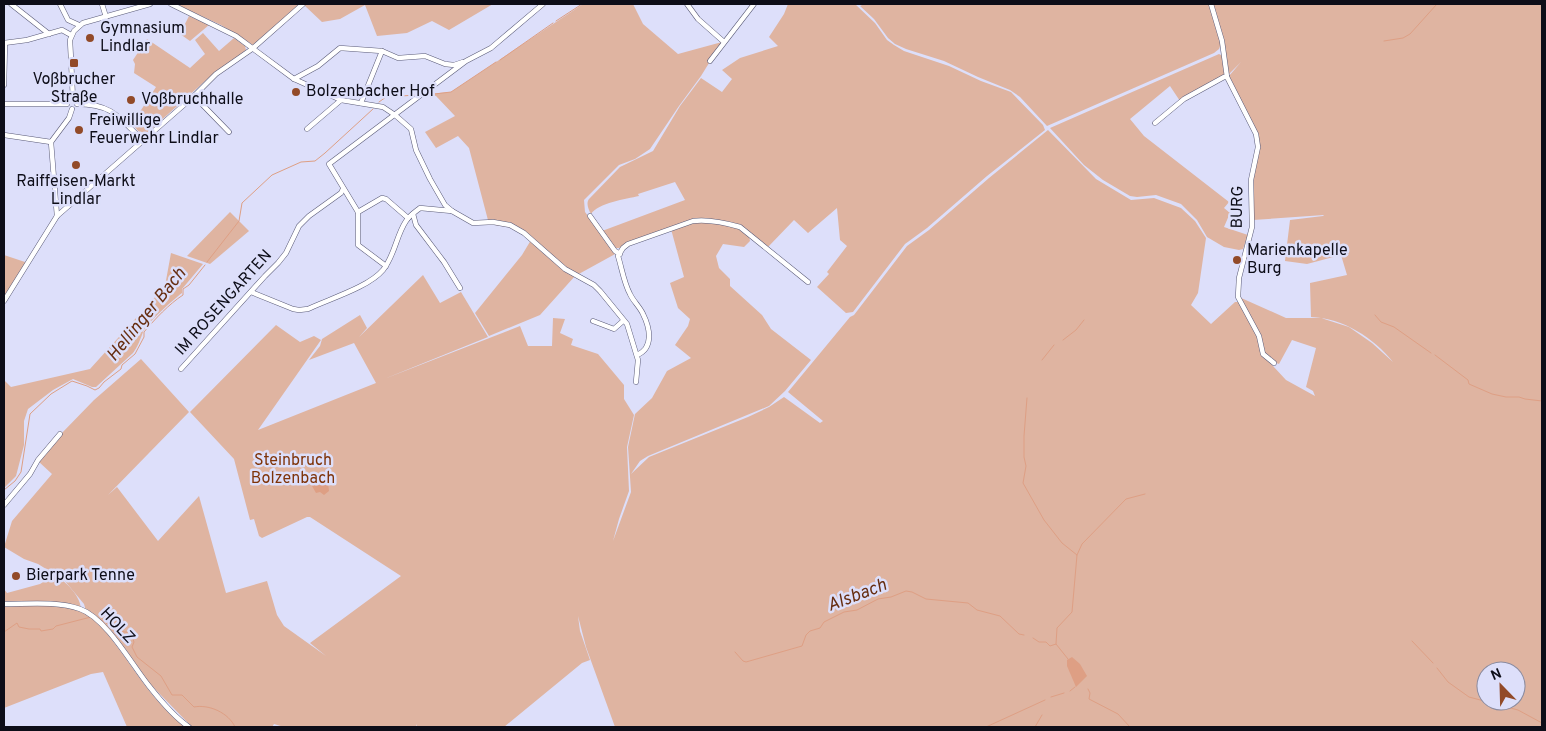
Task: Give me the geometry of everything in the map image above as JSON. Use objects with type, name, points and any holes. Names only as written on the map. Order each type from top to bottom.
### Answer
[{"type":"street","points":[[11,4],[49,34]]},
{"type":"street","points":[[60,4],[68,20],[79,26]]},
{"type":"street","points":[[102,4],[106,17]]},
{"type":"street","points":[[142,140],[106,107],[92,104],[77,104],[72,99],[70,40],[79,26],[150,4]]},
{"type":"street","points":[[171,4],[230,33],[294,79],[341,100],[383,107],[395,115],[411,129],[416,150],[430,179],[445,205],[452,211],[473,222],[502,222],[524,233],[565,269],[594,285],[627,324],[637,355],[636,382]]},
{"type":"street","points":[[4,301],[57,216],[194,96],[216,74],[252,48],[303,4]]},
{"type":"street","points":[[386,266],[358,245],[358,212],[329,164],[466,62],[491,48],[543,4]]},
{"type":"street","points":[[687,4],[698,19],[724,42]]},
{"type":"street","points":[[710,61],[754,4]]},
{"type":"street","name":"BURG","points":[[1211,4],[1223,51],[1227,77],[1256,134],[1258,147],[1251,180],[1252,228],[1239,278],[1238,297],[1259,336],[1263,354],[1274,363]]},
{"type":"street","points":[[62,30],[68,20]]},
{"type":"street","points":[[4,85],[4,43],[27,40],[62,30],[73,33]]},
{"type":"street","points":[[294,79],[318,66],[340,48],[382,51],[395,57],[425,56],[445,64],[454,65],[466,62]]},
{"type":"street","points":[[361,102],[382,51]]},
{"type":"street","points":[[1155,123],[1184,99],[1227,77]]},
{"type":"street","points":[[194,96],[229,132]]},
{"type":"street","points":[[67,104],[72,99]]},
{"type":"street","points":[[307,129],[341,100]]},
{"type":"street","points":[[4,104],[67,104],[72,109]]},
{"type":"street","points":[[57,216],[51,142],[77,104]]},
{"type":"street","points":[[4,135],[51,142]]},
{"type":"street","name":"IM ROSENGARTEN","points":[[181,369],[286,253],[299,226],[344,189]]},
{"type":"street","points":[[358,212],[382,198],[386,199],[408,218]]},
{"type":"street","points":[[251,292],[293,309],[308,310],[361,286],[382,272],[408,218],[420,208],[452,211]]},
{"type":"street","points":[[413,214],[416,225],[444,262],[460,288]]},
{"type":"street","points":[[590,216],[620,254]]},
{"type":"street","points":[[637,355],[643,352],[648,345],[649,332],[643,314],[630,294],[618,256],[628,244],[693,221],[700,220],[740,227],[808,282]]},
{"type":"street","points":[[593,322],[614,329],[623,321]]},
{"type":"street","points":[[4,505],[60,434]]},
{"type":"street","name":"HOLZ","points":[[4,604],[54,604],[81,609],[86,612],[105,628],[150,687],[182,722],[189,727]]},
{"type":"green space","points":[[175,4],[301,4],[253,45],[221,25]]},
{"type":"green space","points":[[305,4],[493,4],[449,30],[432,21],[407,33],[377,36],[365,5],[340,19],[322,22]]},
{"type":"green space","points":[[583,4],[633,4],[643,24],[678,54],[722,42],[701,76],[650,149],[635,159],[619,165],[584,200],[585,212],[617,253],[577,275],[566,269],[525,232],[489,224],[469,148],[458,136],[436,148],[425,132],[455,116],[436,96],[427,94],[451,92]]},
{"type":"green space","points":[[788,4],[855,4],[875,23],[887,40],[904,51],[949,66],[1011,92],[1043,125],[1045,130],[905,244],[853,312],[846,313],[817,287],[829,274],[827,272],[847,246],[840,240],[837,208],[808,233],[794,220],[768,247],[741,226],[700,219],[615,248],[602,231],[685,200],[675,182],[638,194],[639,196],[606,204],[591,214],[588,206],[589,199],[620,167],[653,151],[680,106],[701,78],[722,92],[732,79],[722,70],[740,58],[778,46],[769,37],[784,14]]},
{"type":"green space","points":[[864,4],[1210,4],[1221,44],[1214,53],[1047,126],[1020,97],[1010,90],[944,61],[895,44],[860,6]]},
{"type":"green space","name":"Steinbruch Bolzenbach","points":[[1213,4],[1542,4],[1542,727],[615,727],[586,647],[578,616],[580,631],[590,660],[582,663],[504,727],[417,727],[417,724],[416,727],[284,727],[274,724],[272,727],[192,727],[150,684],[126,650],[102,623],[86,611],[84,604],[64,580],[4,547],[12,521],[52,474],[38,461],[94,400],[141,359],[189,412],[108,495],[117,487],[158,541],[199,496],[226,593],[267,581],[277,615],[284,626],[326,656],[310,643],[401,576],[310,517],[262,538],[259,536],[254,519],[250,520],[234,459],[190,412],[276,325],[300,342],[314,336],[321,340],[258,430],[376,383],[354,343],[309,360],[320,346],[322,339],[360,315],[367,328],[359,337],[423,275],[440,303],[461,292],[488,337],[384,379],[520,326],[528,346],[552,346],[553,318],[565,319],[560,333],[573,339],[571,345],[598,354],[624,385],[624,399],[634,415],[627,447],[629,491],[613,541],[631,492],[628,447],[635,414],[652,398],[667,371],[691,358],[675,345],[688,326],[690,319],[678,308],[670,283],[684,277],[671,229],[700,221],[739,227],[749,236],[750,241],[744,247],[723,244],[716,256],[719,268],[730,279],[730,286],[762,315],[771,329],[811,360],[785,391],[769,406],[648,456],[640,461],[631,474],[649,457],[748,417],[769,407],[784,397],[820,423],[823,421],[788,392],[850,317],[854,315],[907,246],[929,230],[1048,130],[1096,179],[1131,200],[1154,198],[1181,208],[1195,221],[1206,238],[1198,293],[1191,305],[1211,324],[1235,302],[1239,302],[1252,324],[1239,297],[1286,318],[1321,318],[1311,317],[1310,283],[1347,275],[1341,255],[1307,264],[1285,261],[1290,220],[1324,215],[1253,220],[1252,189],[1259,146],[1256,134],[1229,76],[1241,62],[1229,74]],"holes":[[[1321,318],[1346,325],[1367,337],[1393,362],[1372,343],[1349,327]],[[1256,330],[1263,353],[1271,361],[1279,364],[1292,340],[1316,348],[1306,387],[1313,391],[1315,396],[1286,380],[1262,354]]]},
{"type":"green space","points":[[189,16],[209,25],[190,41],[180,34]]},
{"type":"green space","points":[[203,33],[219,51],[234,38],[245,46],[246,50],[214,73],[147,133],[140,133],[132,124],[156,87],[134,73],[135,64],[133,60],[147,39],[190,68],[205,54],[195,40]]},
{"type":"green space","points":[[1219,54],[1223,56],[1226,74],[1223,77],[1180,101],[1170,86],[1130,119],[1144,136],[1229,202],[1224,208],[1230,213],[1224,227],[1248,235],[1243,249],[1239,250],[1224,247],[1207,237],[1197,220],[1181,204],[1156,195],[1130,196],[1103,180],[1084,165],[1050,128]]},
{"type":"green space","points":[[230,212],[249,231],[210,264],[187,256]]},
{"type":"green space","points":[[531,240],[575,276],[540,315],[489,336],[475,313],[522,255]]},
{"type":"green space","points":[[171,253],[203,264],[182,289],[182,293],[145,328],[133,353],[96,387],[73,379],[53,390],[28,409],[24,421],[24,445],[16,476],[4,488],[4,380],[11,387],[90,369],[165,286]]},
{"type":"green space","points":[[4,255],[25,262],[25,265],[4,298]]},
{"type":"green space","points":[[55,575],[71,589],[78,598],[81,608],[42,603],[4,602],[4,589],[7,593],[40,584]]},
{"type":"green space","points":[[4,605],[58,605],[76,609],[90,616],[107,633],[160,703],[187,727],[127,727],[103,672],[91,674],[4,708]]},
{"type":"shaded area","points":[[320,477],[328,483],[329,491],[324,495],[320,492],[316,493],[312,486]]},
{"type":"shaded area","points":[[1072,657],[1080,664],[1087,676],[1076,687],[1067,666],[1067,660]]},
{"type":"waterway","name":"Hellinger Bach","points":[[556,21],[582,4]]},
{"type":"waterway","points":[[1384,41],[1403,38],[1410,34],[1437,4]]},
{"type":"waterway","name":"Hellinger Bach","points":[[500,60],[553,23]]},
{"type":"waterway","name":"Hellinger Bach","points":[[426,95],[451,92],[496,62]]},
{"type":"waterway","name":"Hellinger Bach","points":[[379,102],[386,97],[416,95]]},
{"type":"waterway","name":"Hellinger Bach","points":[[207,262],[239,221],[242,203],[272,175],[301,162],[315,161],[373,109]]},
{"type":"waterway","name":"Hellinger Bach","points":[[4,490],[15,481],[21,472],[30,414],[51,394],[72,381],[95,390],[99,388],[135,354],[144,337],[144,332],[162,312],[183,295],[183,289],[189,285],[205,265]]},
{"type":"waterway","points":[[1375,315],[1381,322],[1394,327],[1431,353]]},
{"type":"waterway","points":[[1063,340],[1076,330],[1084,320]]},
{"type":"waterway","points":[[1042,360],[1054,345]]},
{"type":"waterway","points":[[1435,355],[1468,380],[1469,384],[1492,394],[1542,401]]},
{"type":"waterway","points":[[1027,398],[1024,436],[1026,466],[1023,483],[1044,520],[1062,543],[1077,555],[1072,612],[1057,628],[1056,644]]},
{"type":"waterway","points":[[1077,555],[1082,544],[1126,499],[1145,494]]},
{"type":"waterway","name":"Alsbach","points":[[735,652],[746,662],[802,646],[806,635],[810,631],[820,628],[824,622],[844,612],[857,610],[878,599],[891,597],[906,591],[926,599],[968,603],[977,610],[1000,616],[1019,634],[1024,635]]},
{"type":"waterway","points":[[95,616],[119,631],[131,633],[134,642],[132,647],[137,657],[161,676],[172,695],[182,695],[194,707],[200,706],[218,711],[228,718],[235,727]]},
{"type":"waterway","points":[[4,632],[17,623],[19,627],[40,629],[41,631],[91,617]]},
{"type":"waterway","name":"Alsbach","points":[[1033,638],[1039,642],[1046,642],[1050,646],[1056,644],[1068,659]]},
{"type":"waterway","points":[[1412,641],[1433,663]]},
{"type":"waterway","points":[[1437,668],[1448,682],[1469,697],[1518,710],[1542,723]]},
{"type":"waterway","points":[[1070,691],[1075,687]]},
{"type":"waterway","name":"Alsbach","points":[[1088,689],[1090,693],[1089,699],[1118,714],[1130,727]]},
{"type":"waterway","points":[[1051,697],[1064,693]]},
{"type":"waterway","points":[[986,727],[1045,700]]},
{"type":"waterway","points":[[1035,727],[1042,715]]},
{"type":"place","name":"Gymnasium Lindlar","points":[[90,38]]},
{"type":"place","name":"Voßbrucher Straße","points":[[74,63]]},
{"type":"place","name":"Bolzenbacher Hof","points":[[296,92]]},
{"type":"place","name":"Voßbruchhalle","points":[[131,100]]},
{"type":"place","name":"Freiwillige Feuerwehr Lindlar","points":[[79,130]]},
{"type":"place","name":"Raiffeisen-Markt Lindlar","points":[[76,165]]},
{"type":"place","name":"Marienkapelle Burg","points":[[1237,260]]},
{"type":"place","name":"Bierpark Tenne","points":[[16,576]]}]
